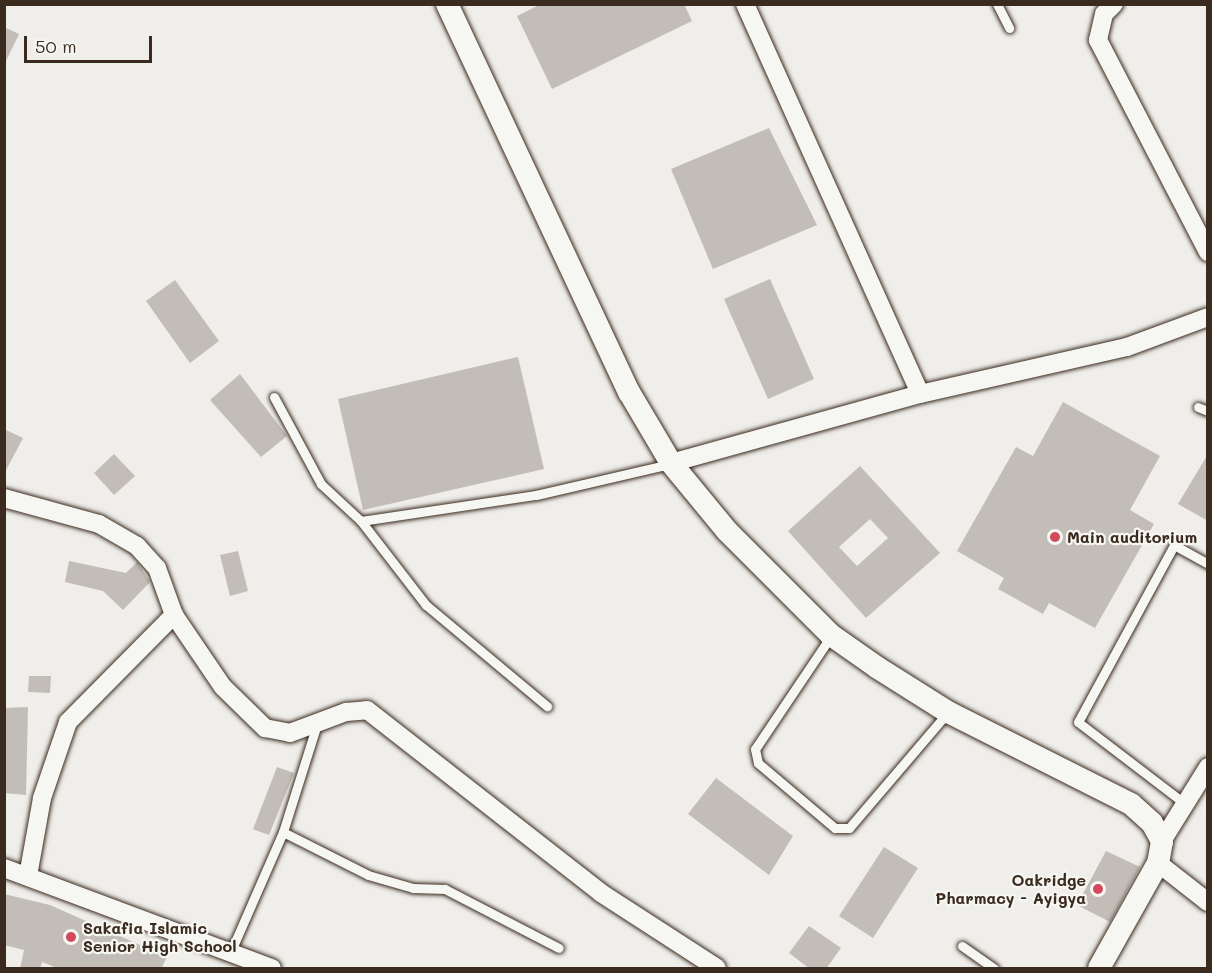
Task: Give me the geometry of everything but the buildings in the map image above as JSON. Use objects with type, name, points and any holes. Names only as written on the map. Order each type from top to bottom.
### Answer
[{"type":"street","points":[[447,4],[582,298],[672,463],[727,531],[831,635],[948,712],[1131,804],[1152,823],[1160,852],[1208,902]]},
{"type":"street","points":[[745,4],[920,394]]},
{"type":"street","points":[[1114,4],[1104,14],[1098,40],[1208,252]]},
{"type":"street","points":[[672,463],[920,394],[1127,347],[1208,317]]},
{"type":"street","points":[[4,498],[99,524],[136,546],[157,568],[174,615],[223,687],[266,729],[290,733],[346,712],[367,710],[602,893],[717,969]]},
{"type":"street","points":[[28,876],[42,798],[68,722],[174,615]]},
{"type":"street","points":[[1099,969],[1184,803],[1208,767]]},
{"type":"street","points":[[4,868],[118,913],[231,951],[272,969]]},
{"type":"lane","points":[[997,4],[1009,28]]},
{"type":"lane","points":[[274,397],[321,484],[361,521],[426,605],[547,706]]},
{"type":"lane","points":[[361,521],[536,495],[672,463]]},
{"type":"lane","points":[[1184,803],[1078,722],[1174,545],[1208,564]]},
{"type":"lane","points":[[831,635],[755,749],[758,764],[835,828],[849,828],[948,712]]},
{"type":"lane","points":[[231,951],[283,832],[317,724]]},
{"type":"lane","points":[[283,832],[368,875],[413,888],[445,889],[559,948]]},
{"type":"lane","points":[[962,946],[994,969]]},
{"type":"place","name":"Main auditorium","points":[[1055,537]]},
{"type":"place","name":"Oakridge Pharmacy - Ayigya","points":[[1098,889]]},
{"type":"place","name":"Sakafia Islamic Senior High School","points":[[71,937]]}]
